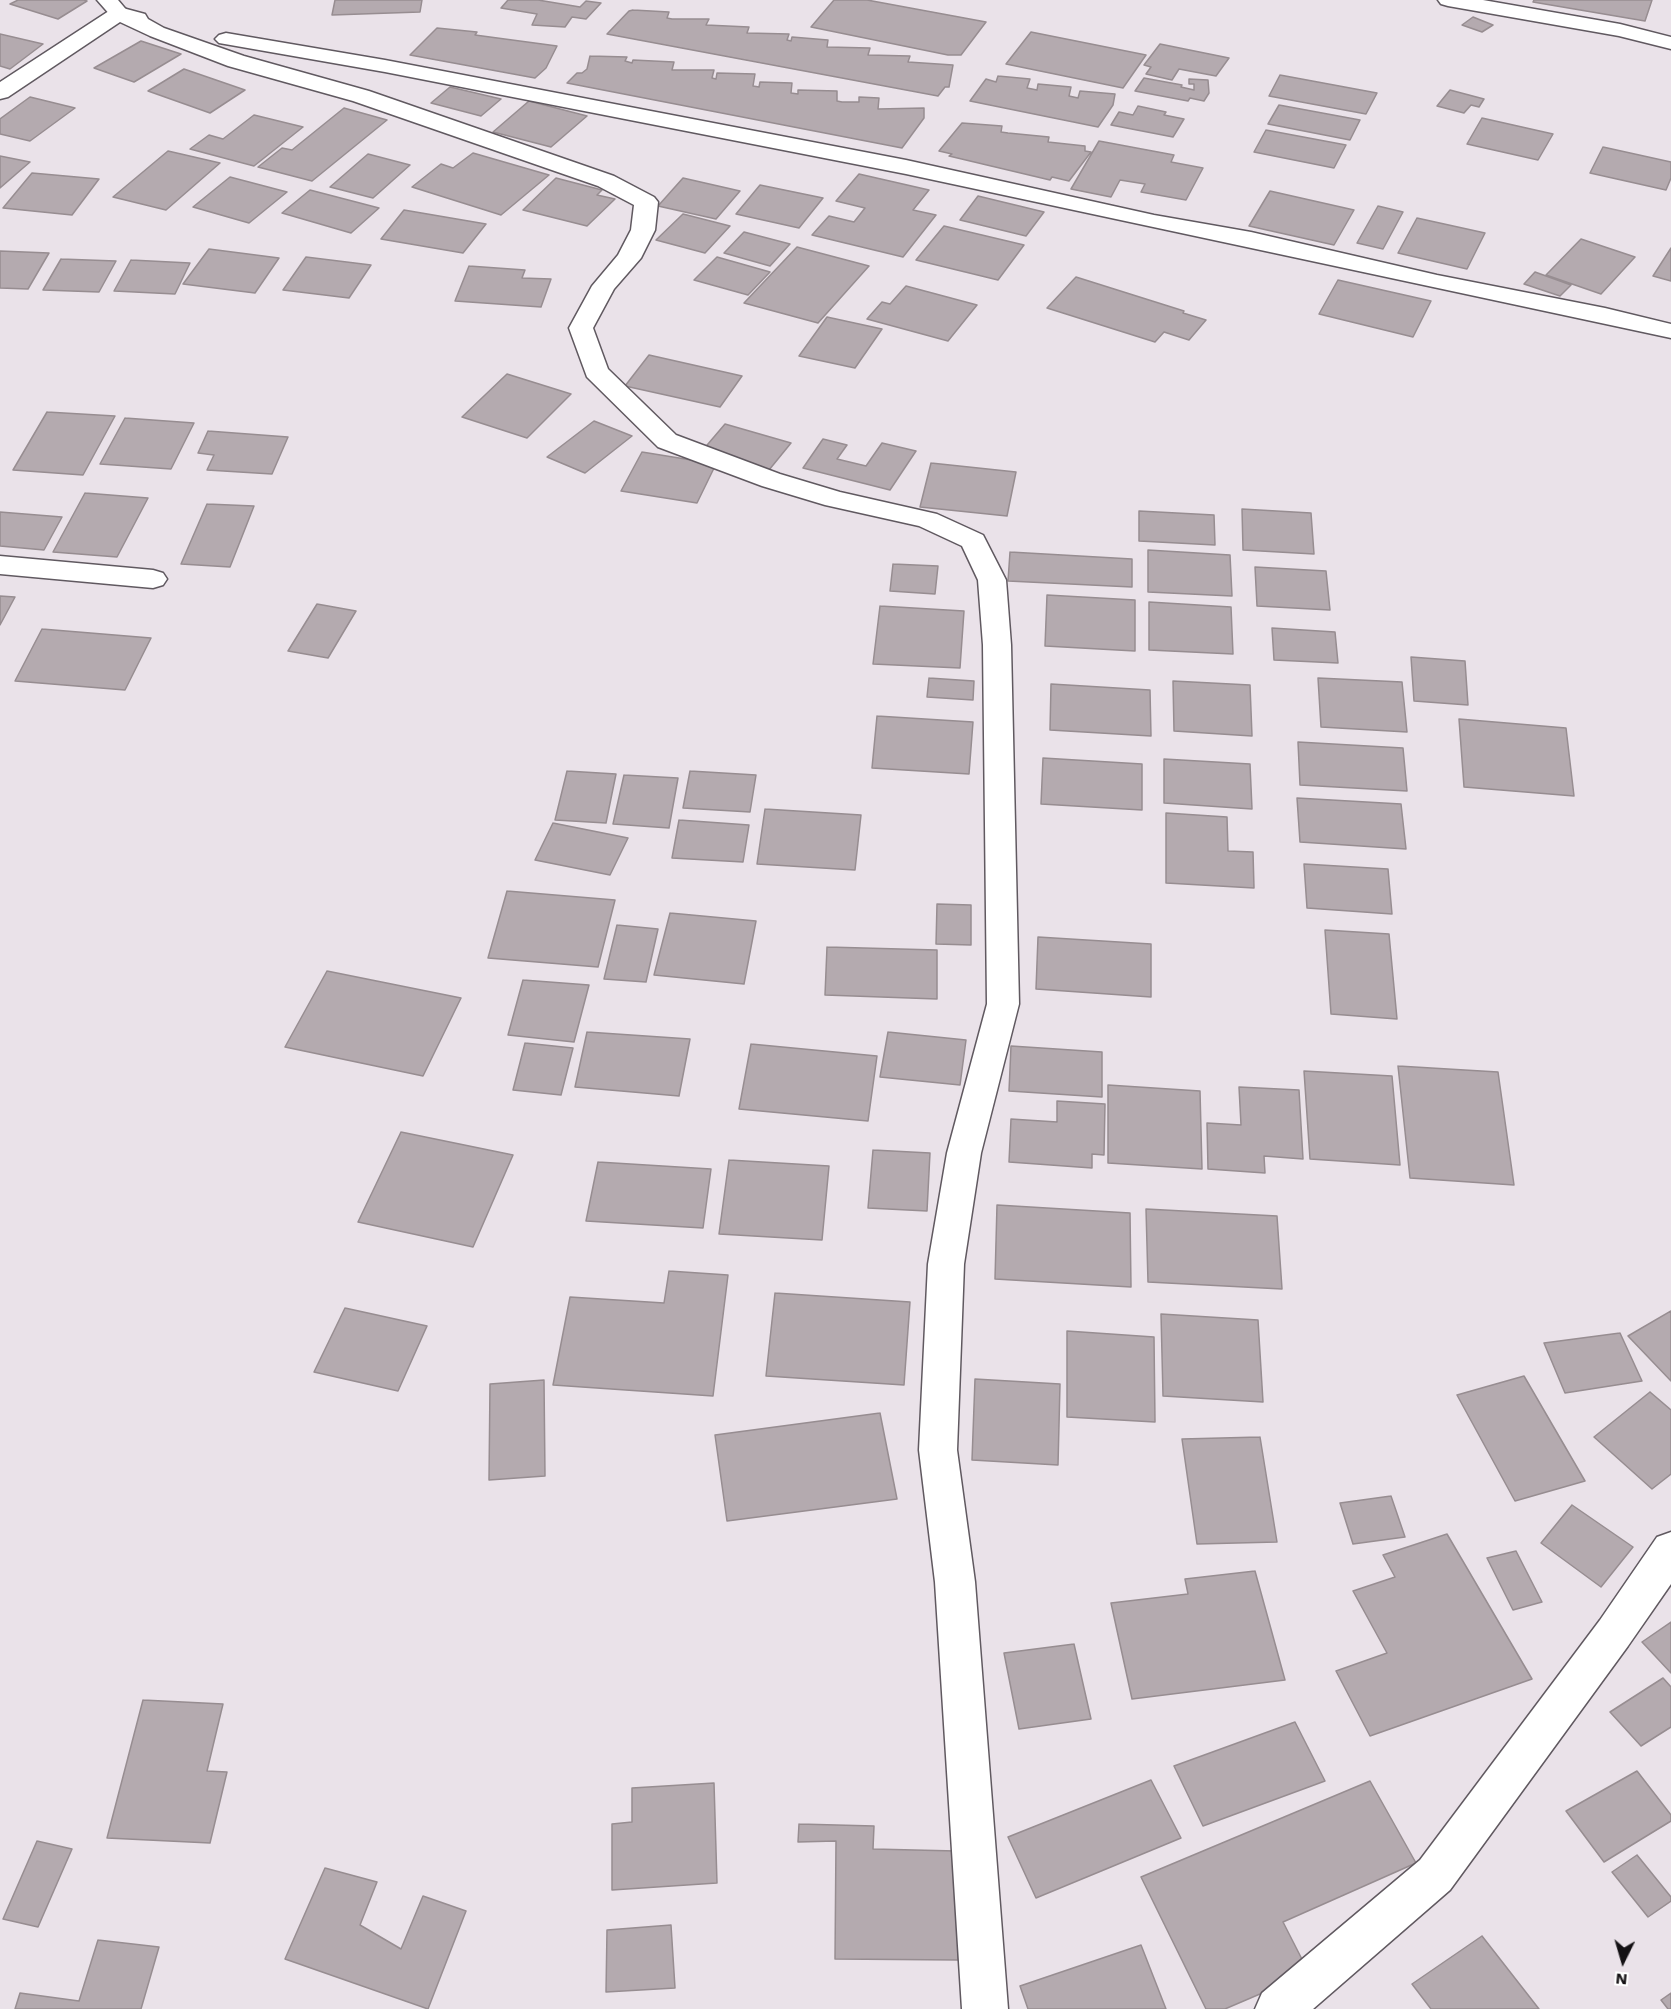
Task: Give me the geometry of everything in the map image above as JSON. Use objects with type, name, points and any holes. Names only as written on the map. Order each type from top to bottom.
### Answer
[{"type":"street","points":[[1448,0],[1620,30],[1671,43]]},
{"type":"street","points":[[0,92],[113,7]]},
{"type":"street","points":[[113,7],[225,39],[385,66],[906,166],[1154,222],[1251,239],[1437,282],[1605,315],[1671,331]]},
{"type":"street","points":[[113,7],[157,32],[236,61],[361,96],[606,181],[646,201],[643,230],[629,258],[604,285],[580,328],[596,372],[667,441],[834,499],[927,520],[973,541],[992,580],[998,717],[1003,1004],[964,1153],[946,1264],[938,1450],[956,1593],[986,2009]]},
{"type":"street","points":[[0,565],[153,579]]},
{"type":"street","points":[[1278,2009],[1435,1875],[1614,1634],[1671,1550]]},
{"type":"building","points":[[18,0],[87,1],[58,19],[10,4]]},
{"type":"building","points":[[335,0],[422,0],[420,12],[332,15]]},
{"type":"building","points":[[508,0],[538,0],[580,7],[586,1],[601,3],[586,19],[572,17],[565,27],[532,25],[537,14],[501,8]]},
{"type":"building","points":[[834,0],[867,0],[986,22],[961,55],[948,55],[811,27]]},
{"type":"building","points":[[1534,0],[1652,0],[1645,21],[1533,2]]},
{"type":"building","points":[[629,11],[669,12],[667,18],[672,19],[709,19],[706,25],[749,27],[747,33],[789,34],[787,40],[791,41],[792,37],[828,40],[827,47],[870,48],[868,55],[910,56],[908,62],[953,65],[949,87],[945,87],[938,96],[607,34]]},
{"type":"building","points":[[1473,17],[1493,25],[1482,32],[1462,25]]},
{"type":"building","points":[[437,28],[477,32],[475,35],[557,46],[546,68],[535,78],[410,55]]},
{"type":"building","points":[[1031,32],[1146,55],[1123,88],[1006,64]]},
{"type":"building","points":[[0,34],[43,44],[10,69],[0,66]]},
{"type":"building","points":[[141,41],[181,54],[134,82],[94,68]]},
{"type":"building","points":[[1160,44],[1229,58],[1216,76],[1179,69],[1172,80],[1146,74],[1151,67],[1144,65]]},
{"type":"building","points":[[590,56],[627,57],[625,61],[632,63],[633,60],[674,62],[672,70],[714,70],[712,78],[716,79],[717,73],[755,74],[753,86],[759,87],[760,82],[792,83],[791,93],[798,94],[798,90],[837,91],[837,101],[842,102],[859,102],[859,97],[879,98],[878,109],[924,108],[924,118],[902,148],[567,83],[577,73],[582,73],[587,69]]},
{"type":"building","points":[[184,69],[245,90],[210,113],[148,91]]},
{"type":"building","points":[[1280,75],[1377,93],[1366,114],[1269,96]]},
{"type":"building","points":[[998,76],[1030,79],[1027,88],[1037,90],[1038,84],[1071,87],[1069,96],[1078,98],[1080,91],[1115,94],[1113,105],[1098,127],[970,101],[986,79],[996,82]]},
{"type":"building","points":[[1144,78],[1182,85],[1181,87],[1194,90],[1194,84],[1189,84],[1189,79],[1208,80],[1209,93],[1204,101],[1190,98],[1188,101],[1135,91]]},
{"type":"building","points":[[450,87],[501,99],[481,116],[431,103]]},
{"type":"building","points":[[1450,90],[1484,99],[1479,107],[1471,105],[1464,113],[1437,106]]},
{"type":"building","points":[[30,97],[75,108],[30,141],[0,134],[0,119]]},
{"type":"building","points":[[529,101],[587,116],[551,147],[493,132]]},
{"type":"building","points":[[1279,105],[1360,120],[1350,140],[1268,124]]},
{"type":"building","points":[[1138,106],[1166,112],[1164,115],[1184,119],[1173,137],[1111,125],[1119,112],[1133,115]]},
{"type":"building","points":[[344,108],[387,120],[312,181],[258,167],[282,148],[292,150]]},
{"type":"building","points":[[254,115],[303,127],[254,166],[190,149],[209,135],[223,139]]},
{"type":"building","points":[[1482,118],[1553,134],[1538,160],[1467,144]]},
{"type":"building","points":[[962,123],[1002,126],[1001,132],[1049,137],[1048,142],[1085,146],[1085,151],[1091,152],[1069,181],[1052,177],[1050,180],[949,156],[952,154],[939,151]]},
{"type":"building","points":[[1266,130],[1346,145],[1334,168],[1254,152]]},
{"type":"building","points":[[1099,141],[1174,155],[1171,162],[1203,168],[1186,200],[1141,192],[1145,184],[1120,180],[1111,197],[1071,189]]},
{"type":"building","points":[[1603,147],[1671,162],[1671,178],[1666,190],[1590,173]]},
{"type":"building","points":[[168,151],[220,163],[166,210],[113,197]]},
{"type":"building","points":[[473,153],[549,175],[501,215],[412,187],[441,164],[453,168]]},
{"type":"building","points":[[368,154],[410,165],[373,198],[330,187]]},
{"type":"building","points":[[0,156],[30,162],[0,188]]},
{"type":"building","points":[[32,173],[99,179],[72,215],[3,208]]},
{"type":"building","points":[[859,174],[929,190],[913,210],[936,215],[903,257],[812,235],[829,216],[854,222],[865,208],[836,201]]},
{"type":"building","points":[[230,177],[287,192],[249,223],[193,207]]},
{"type":"building","points":[[556,178],[602,190],[597,195],[615,199],[587,226],[523,210]]},
{"type":"building","points":[[683,178],[740,191],[716,219],[658,206]]},
{"type":"building","points":[[760,185],[823,198],[799,228],[736,214]]},
{"type":"building","points":[[310,190],[379,208],[351,233],[282,213]]},
{"type":"building","points":[[1270,191],[1354,210],[1334,245],[1249,226]]},
{"type":"building","points":[[978,196],[1044,212],[1026,236],[960,220]]},
{"type":"building","points":[[1378,206],[1403,212],[1383,249],[1357,243]]},
{"type":"building","points":[[404,210],[486,224],[463,253],[381,239]]},
{"type":"building","points":[[683,214],[730,226],[705,253],[656,240]]},
{"type":"building","points":[[1417,218],[1485,233],[1467,269],[1398,253]]},
{"type":"building","points":[[944,226],[1024,245],[998,280],[916,260]]},
{"type":"building","points":[[744,232],[790,244],[770,266],[724,253]]},
{"type":"building","points":[[1581,239],[1635,257],[1601,294],[1546,275]]},
{"type":"building","points":[[797,247],[869,266],[818,323],[744,303]]},
{"type":"building","points":[[1671,248],[1671,281],[1653,276]]},
{"type":"building","points":[[209,249],[279,258],[255,293],[183,284]]},
{"type":"building","points":[[0,251],[49,253],[28,289],[0,288]]},
{"type":"building","points":[[306,257],[371,265],[349,298],[283,290]]},
{"type":"building","points":[[717,257],[770,272],[748,295],[694,280]]},
{"type":"building","points":[[61,259],[116,261],[99,292],[43,290]]},
{"type":"building","points":[[131,260],[190,263],[175,294],[114,291]]},
{"type":"building","points":[[469,266],[525,270],[522,278],[551,279],[541,307],[455,301]]},
{"type":"building","points":[[1535,272],[1571,285],[1560,296],[1524,284]]},
{"type":"building","points":[[1076,277],[1206,320],[1189,340],[1164,332],[1155,342],[1047,308]]},
{"type":"building","points":[[1338,280],[1431,301],[1413,337],[1319,314]]},
{"type":"building","points":[[906,286],[977,305],[948,341],[867,319],[882,302],[890,304]]},
{"type":"building","points":[[827,317],[882,329],[855,368],[799,356]]},
{"type":"building","points":[[649,355],[742,376],[720,407],[625,386]]},
{"type":"building","points":[[507,374],[571,394],[527,438],[462,417]]},
{"type":"building","points":[[47,412],[115,416],[83,475],[13,470]]},
{"type":"building","points":[[125,418],[194,423],[171,469],[100,464]]},
{"type":"building","points":[[594,421],[632,436],[585,473],[547,457]]},
{"type":"building","points":[[725,424],[791,443],[769,470],[702,451]]},
{"type":"building","points":[[208,431],[288,437],[272,474],[207,470],[214,455],[198,453]]},
{"type":"building","points":[[823,439],[847,445],[837,459],[866,466],[882,443],[916,451],[890,490],[803,468]]},
{"type":"building","points":[[642,452],[716,464],[697,503],[621,491]]},
{"type":"building","points":[[931,463],[1016,472],[1007,516],[920,507]]},
{"type":"building","points":[[85,493],[148,498],[117,557],[53,552]]},
{"type":"building","points":[[207,504],[254,506],[230,567],[181,564]]},
{"type":"building","points":[[1242,509],[1311,513],[1314,554],[1243,550]]},
{"type":"building","points":[[1139,511],[1214,515],[1215,545],[1139,541]]},
{"type":"building","points":[[0,512],[62,517],[44,550],[0,546]]},
{"type":"building","points":[[1148,550],[1230,555],[1232,596],[1148,592]]},
{"type":"building","points":[[1010,552],[1132,559],[1132,587],[1008,581]]},
{"type":"building","points":[[893,564],[938,566],[935,594],[890,591]]},
{"type":"building","points":[[1255,567],[1326,571],[1330,610],[1257,606]]},
{"type":"building","points":[[1047,595],[1135,600],[1135,651],[1045,646]]},
{"type":"building","points":[[0,596],[15,597],[0,625]]},
{"type":"building","points":[[1149,602],[1231,607],[1233,654],[1149,650]]},
{"type":"building","points":[[317,604],[356,611],[328,658],[288,651]]},
{"type":"building","points":[[880,606],[964,611],[960,668],[873,664]]},
{"type":"building","points":[[1272,628],[1335,632],[1338,663],[1274,660]]},
{"type":"building","points":[[42,629],[151,638],[125,690],[15,681]]},
{"type":"building","points":[[1411,657],[1465,661],[1468,705],[1414,701]]},
{"type":"building","points":[[929,678],[974,681],[973,700],[927,697]]},
{"type":"building","points":[[1318,678],[1402,682],[1407,732],[1321,727]]},
{"type":"building","points":[[1173,681],[1250,685],[1252,736],[1174,731]]},
{"type":"building","points":[[1051,684],[1150,690],[1151,736],[1050,730]]},
{"type":"building","points":[[877,716],[973,722],[969,774],[872,768]]},
{"type":"building","points":[[1459,719],[1566,728],[1574,796],[1464,787]]},
{"type":"building","points":[[1298,742],[1403,748],[1407,791],[1300,785]]},
{"type":"building","points":[[1043,758],[1142,764],[1142,810],[1041,804]]},
{"type":"building","points":[[1164,759],[1250,764],[1252,809],[1164,803]]},
{"type":"building","points":[[567,771],[616,774],[606,823],[555,820]]},
{"type":"building","points":[[690,771],[756,775],[750,812],[683,808]]},
{"type":"building","points":[[624,775],[678,778],[669,828],[613,824]]},
{"type":"building","points":[[1297,798],[1401,804],[1406,849],[1300,842]]},
{"type":"building","points":[[765,809],[861,815],[855,870],[757,864]]},
{"type":"building","points":[[1166,813],[1227,817],[1228,851],[1253,852],[1254,888],[1166,883]]},
{"type":"building","points":[[679,820],[749,825],[743,862],[672,858]]},
{"type":"building","points":[[553,823],[628,838],[610,875],[535,860]]},
{"type":"building","points":[[1304,864],[1388,869],[1392,914],[1307,908]]},
{"type":"building","points":[[507,891],[615,900],[598,967],[488,958]]},
{"type":"building","points":[[937,904],[971,905],[971,945],[936,944]]},
{"type":"building","points":[[670,913],[756,921],[744,984],[654,975]]},
{"type":"building","points":[[617,925],[658,929],[646,982],[604,979]]},
{"type":"building","points":[[1325,930],[1389,934],[1397,1019],[1331,1014]]},
{"type":"building","points":[[1038,937],[1151,944],[1151,997],[1036,989]]},
{"type":"building","points":[[827,947],[937,950],[937,999],[825,995]]},
{"type":"building","points":[[327,971],[461,998],[423,1076],[285,1047]]},
{"type":"building","points":[[523,980],[589,985],[574,1042],[508,1035]]},
{"type":"building","points":[[587,1032],[690,1039],[679,1096],[575,1087]]},
{"type":"building","points":[[888,1032],[966,1040],[960,1085],[880,1077]]},
{"type":"building","points":[[525,1043],[573,1048],[561,1095],[513,1090]]},
{"type":"building","points":[[751,1044],[877,1056],[868,1121],[739,1109]]},
{"type":"building","points":[[1011,1046],[1102,1052],[1102,1097],[1009,1091]]},
{"type":"building","points":[[1398,1066],[1498,1072],[1514,1185],[1410,1178]]},
{"type":"building","points":[[1304,1071],[1392,1076],[1400,1165],[1310,1159]]},
{"type":"building","points":[[1108,1085],[1200,1091],[1202,1169],[1108,1163]]},
{"type":"building","points":[[1239,1087],[1299,1090],[1303,1159],[1264,1156],[1265,1173],[1208,1169],[1207,1123],[1241,1125]]},
{"type":"building","points":[[1057,1101],[1105,1104],[1104,1155],[1092,1154],[1092,1168],[1009,1162],[1011,1119],[1057,1122]]},
{"type":"building","points":[[401,1132],[513,1155],[473,1247],[358,1222]]},
{"type":"building","points":[[873,1150],[930,1153],[927,1211],[868,1208]]},
{"type":"building","points":[[729,1160],[829,1166],[822,1240],[719,1234]]},
{"type":"building","points":[[598,1162],[711,1169],[703,1228],[586,1221]]},
{"type":"building","points":[[997,1205],[1130,1213],[1131,1287],[995,1279]]},
{"type":"building","points":[[1146,1209],[1277,1216],[1282,1289],[1148,1282]]},
{"type":"building","points":[[669,1271],[728,1275],[713,1396],[553,1385],[570,1297],[664,1303]]},
{"type":"building","points":[[775,1293],[910,1302],[904,1385],[766,1376]]},
{"type":"building","points":[[345,1308],[427,1326],[398,1391],[314,1372]]},
{"type":"building","points":[[1671,1311],[1671,1381],[1628,1336]]},
{"type":"building","points":[[1161,1314],[1258,1320],[1263,1402],[1163,1396]]},
{"type":"building","points":[[1067,1331],[1154,1337],[1155,1422],[1067,1417]]},
{"type":"building","points":[[1620,1333],[1642,1381],[1565,1393],[1544,1343]]},
{"type":"building","points":[[1524,1376],[1585,1481],[1515,1501],[1457,1395]]},
{"type":"building","points":[[975,1379],[1060,1384],[1058,1465],[972,1460]]},
{"type":"building","points":[[544,1380],[545,1476],[489,1480],[490,1384]]},
{"type":"building","points":[[1650,1392],[1671,1410],[1671,1474],[1652,1489],[1594,1437]]},
{"type":"building","points":[[880,1413],[897,1499],[727,1521],[715,1435]]},
{"type":"building","points":[[1260,1437],[1277,1542],[1197,1544],[1182,1439]]},
{"type":"building","points":[[1391,1496],[1405,1537],[1353,1544],[1340,1503]]},
{"type":"building","points":[[1572,1505],[1633,1547],[1601,1587],[1541,1543]]},
{"type":"building","points":[[1447,1534],[1532,1679],[1370,1736],[1336,1671],[1387,1653],[1353,1591],[1395,1577],[1383,1555]]},
{"type":"building","points":[[1516,1551],[1542,1602],[1513,1610],[1487,1558]]},
{"type":"building","points":[[1255,1571],[1285,1680],[1132,1699],[1111,1603],[1188,1594],[1185,1579]]},
{"type":"building","points":[[1671,1622],[1671,1673],[1642,1642]]},
{"type":"building","points":[[1074,1644],[1091,1719],[1019,1729],[1004,1653]]},
{"type":"building","points":[[1663,1678],[1671,1687],[1671,1727],[1641,1746],[1610,1712]]},
{"type":"building","points":[[143,1700],[223,1704],[207,1771],[227,1772],[210,1843],[107,1838]]},
{"type":"building","points":[[1295,1722],[1325,1781],[1203,1826],[1174,1766]]},
{"type":"building","points":[[1637,1771],[1671,1815],[1671,1821],[1604,1862],[1566,1811]]},
{"type":"building","points":[[1151,1780],[1181,1838],[1036,1898],[1008,1837]]},
{"type":"building","points":[[1370,1781],[1416,1863],[1283,1922],[1309,1973],[1225,2009],[1206,2009],[1141,1877]]},
{"type":"building","points":[[714,1783],[717,1883],[612,1890],[612,1824],[632,1822],[632,1788]]},
{"type":"building","points":[[799,1824],[874,1826],[873,1849],[956,1851],[958,1960],[835,1959],[836,1841],[798,1842]]},
{"type":"building","points":[[37,1841],[72,1849],[38,1927],[3,1919]]},
{"type":"building","points":[[1637,1855],[1671,1897],[1671,1901],[1648,1917],[1612,1872]]},
{"type":"building","points":[[325,1868],[377,1882],[360,1925],[401,1949],[423,1896],[466,1911],[428,2009],[285,1959]]},
{"type":"building","points":[[671,1925],[675,1988],[606,1992],[607,1930]]},
{"type":"building","points":[[1482,1936],[1539,2009],[1431,2009],[1412,1984]]},
{"type":"building","points":[[98,1940],[159,1947],[141,2009],[15,2009],[20,1993],[79,2001]]},
{"type":"building","points":[[1141,1945],[1166,2009],[1028,2009],[1020,1986]]},
{"type":"building","points":[[1671,1993],[1671,2009],[1668,2009],[1661,2000]]}]
